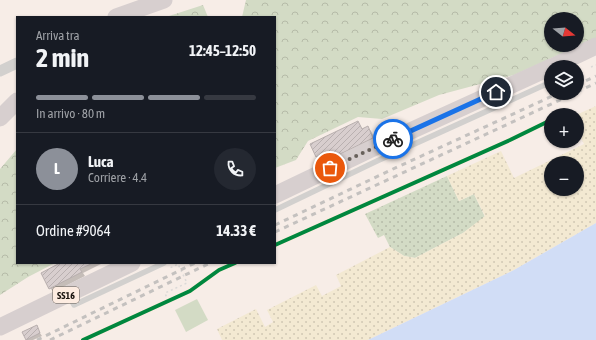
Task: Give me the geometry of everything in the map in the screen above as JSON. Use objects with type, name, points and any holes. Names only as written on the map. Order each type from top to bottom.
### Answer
[{"type":"main road","points":[[119,16],[164,0]]},
{"type":"main road","points":[[582,60],[596,46]]},
{"type":"main road","points":[[276,195],[374,155],[544,70]]},
{"type":"main road","points":[[0,118],[16,102]]},
{"type":"main road","name":"SS16","points":[[0,327],[130,264]]},
{"type":"street","points":[[0,71],[16,63]]},
{"type":"lane","points":[[276,209],[374,155],[544,85]]},
{"type":"lane","points":[[68,294],[74,306],[160,264]]},
{"type":"path","points":[[591,67],[596,65]]},
{"type":"path","points":[[168,301],[165,294],[187,283],[178,264]]},
{"type":"path","points":[[162,304],[174,299]]},
{"type":"green space","points":[[246,0],[596,0],[596,38],[584,43],[584,12],[544,12],[544,52],[565,52],[544,60],[544,61],[514,75],[439,95],[382,119],[358,117],[308,141],[296,160],[276,168],[276,16],[242,16]]},
{"type":"green space","points":[[203,5],[208,16],[169,16]]},
{"type":"green space","points":[[16,150],[16,264],[53,264],[28,277],[0,295],[0,169]]},
{"type":"green space","points":[[447,176],[459,201],[474,194],[485,217],[463,233],[415,258],[404,256],[390,247],[384,235],[378,238],[365,214]]},
{"type":"green space","points":[[197,299],[208,320],[186,332],[175,310]]},
{"type":"sand","points":[[596,106],[596,223],[514,270],[368,340],[222,340],[217,329],[256,309],[265,327],[273,322],[267,310],[316,285],[322,296],[341,286],[336,275],[390,247],[404,256],[415,258],[463,233],[485,216],[474,194],[459,201],[447,176],[501,151],[514,178],[544,163],[544,196],[584,196],[584,156],[559,156],[576,148],[584,148],[584,111]]},
{"type":"water","points":[[596,223],[596,340],[368,340],[514,270]]},
{"type":"building","points":[[358,121],[362,129],[368,126],[373,138],[330,159],[326,152],[316,157],[310,144]]},
{"type":"building","points":[[58,264],[91,264],[80,269],[82,272],[49,289],[41,273]]},
{"type":"building","points":[[37,325],[40,333],[26,340],[22,332]]},
{"type":"railway","points":[[584,82],[596,76]]},
{"type":"railway","points":[[584,89],[596,83]]},
{"type":"railway","points":[[276,225],[544,100]]},
{"type":"railway","points":[[276,232],[560,100]]},
{"type":"railway","points":[[37,340],[193,264]]},
{"type":"railway","points":[[50,340],[208,264]]},
{"type":"cycle path","points":[[276,245],[544,123]]},
{"type":"cycle path","points":[[83,340],[190,291],[219,270],[233,264]]},
{"type":"way so far","points":[[330,168],[393,139]]},
{"type":"route","points":[[393,139],[496,92]]}]
